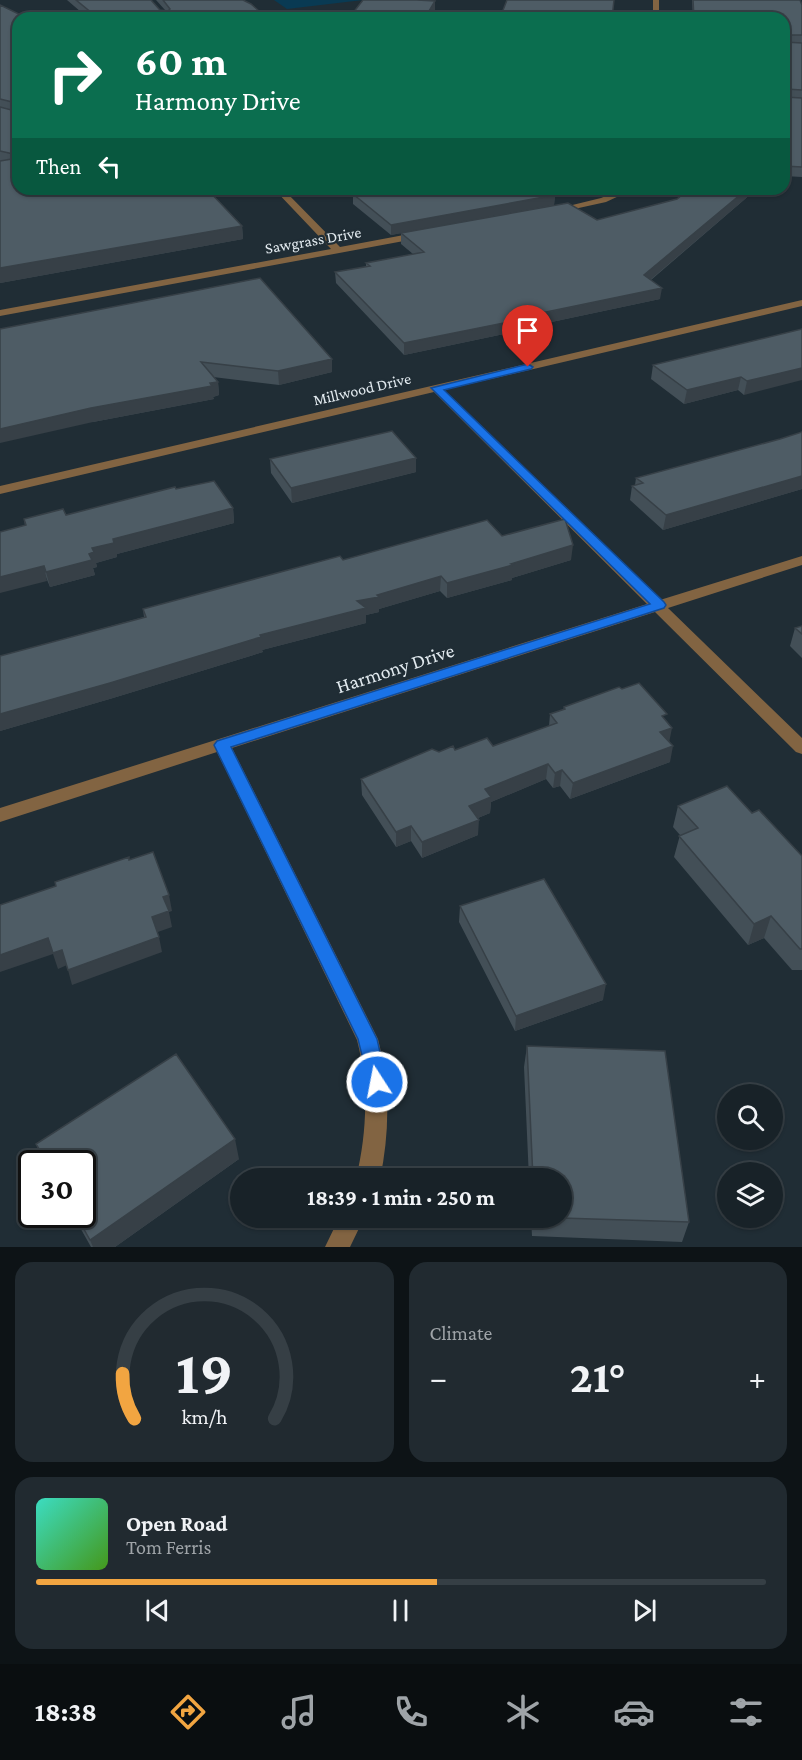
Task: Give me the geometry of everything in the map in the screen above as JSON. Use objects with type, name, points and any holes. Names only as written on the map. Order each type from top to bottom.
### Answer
[{"type":"street","points":[[284,195],[338,250]]},
{"type":"street","points":[[544,212],[603,200],[615,195]]},
{"type":"street","name":"Sawgrass Drive","points":[[0,313],[429,234]]},
{"type":"street","name":"Millwood Drive","points":[[0,489],[802,303]]},
{"type":"street","points":[[436,388],[802,748]]},
{"type":"street","name":"Harmony Drive","points":[[0,815],[802,560]]},
{"type":"street","points":[[222,745],[367,1039],[376,1068],[378,1096],[377,1130],[370,1168]]},
{"type":"street","points":[[337,1247],[347,1228]]},
{"type":"shaded area","points":[[274,0],[363,0],[287,9]]},
{"type":"building","points":[[76,0],[151,0],[160,10],[168,11],[170,9],[163,0],[243,0],[260,12],[91,12]]},
{"type":"building","points":[[363,0],[435,1],[429,12],[354,12]]},
{"type":"building","points":[[507,0],[614,0],[613,12],[502,12]]},
{"type":"building","points":[[693,0],[800,0],[802,35],[790,35],[790,12],[694,12]]},
{"type":"building","points":[[0,5],[15,12],[12,12],[12,102],[0,99]]},
{"type":"building","points":[[790,42],[802,43],[802,90],[790,89]]},
{"type":"building","points":[[790,97],[802,98],[802,167],[790,166]]},
{"type":"building","points":[[0,107],[12,110],[12,154],[0,151]]},
{"type":"building","points":[[12,159],[12,195],[213,195],[242,226],[0,268],[0,161]]},
{"type":"building","points":[[354,195],[555,195],[391,225]]},
{"type":"building","points":[[682,195],[740,195],[644,275],[662,288],[527,316],[529,318],[404,343],[335,272],[370,266],[366,263],[424,252],[401,233],[568,203],[597,220],[677,199]]},
{"type":"building","points":[[260,278],[332,359],[278,371],[201,362],[218,382],[210,383],[212,386],[91,408],[0,429],[0,329]]},
{"type":"building","points":[[802,329],[802,368],[747,381],[741,377],[687,390],[653,365]]},
{"type":"building","points":[[392,431],[416,458],[291,488],[270,459]]},
{"type":"building","points":[[802,432],[802,476],[666,515],[632,486],[643,483],[636,478]]},
{"type":"building","points":[[214,481],[233,508],[113,539],[114,543],[92,548],[94,552],[89,554],[92,560],[46,572],[44,566],[0,577],[0,532],[26,525],[24,519],[63,509],[66,515],[175,487],[176,489]]},
{"type":"building","points":[[565,519],[573,545],[511,564],[513,565],[447,583],[441,576],[377,595],[379,597],[357,601],[366,608],[260,635],[261,637],[110,683],[0,714],[0,656],[146,617],[143,609],[340,556],[343,560],[487,520],[502,536]]},
{"type":"building","points":[[802,626],[802,634],[795,628]]},
{"type":"building","points":[[639,683],[667,714],[662,716],[672,728],[660,732],[673,746],[573,783],[562,770],[555,773],[548,764],[485,789],[491,797],[469,806],[479,820],[422,842],[411,826],[396,832],[361,779],[432,749],[439,752],[453,746],[455,750],[487,738],[493,746],[557,723],[550,714],[565,709],[564,707],[619,687],[622,689]]},
{"type":"building","points":[[727,786],[752,813],[759,810],[802,856],[802,949],[771,916],[754,924],[679,836],[698,828],[678,806]]},
{"type":"building","points":[[153,852],[169,895],[163,897],[169,911],[152,917],[159,937],[68,970],[62,950],[53,953],[48,938],[0,955],[0,905],[56,886],[55,882],[129,857],[129,860]]},
{"type":"building","points":[[544,879],[606,984],[516,1016],[460,906]]},
{"type":"building","points":[[527,1046],[665,1051],[689,1222],[572,1218],[572,1168],[533,1168]]},
{"type":"building","points":[[176,1054],[235,1139],[90,1240],[83,1228],[96,1228],[96,1150],[40,1150],[36,1144]]},
{"type":"route","points":[[377,1082],[376,1068],[367,1039],[222,745],[659,605],[436,388],[528,367]]}]
